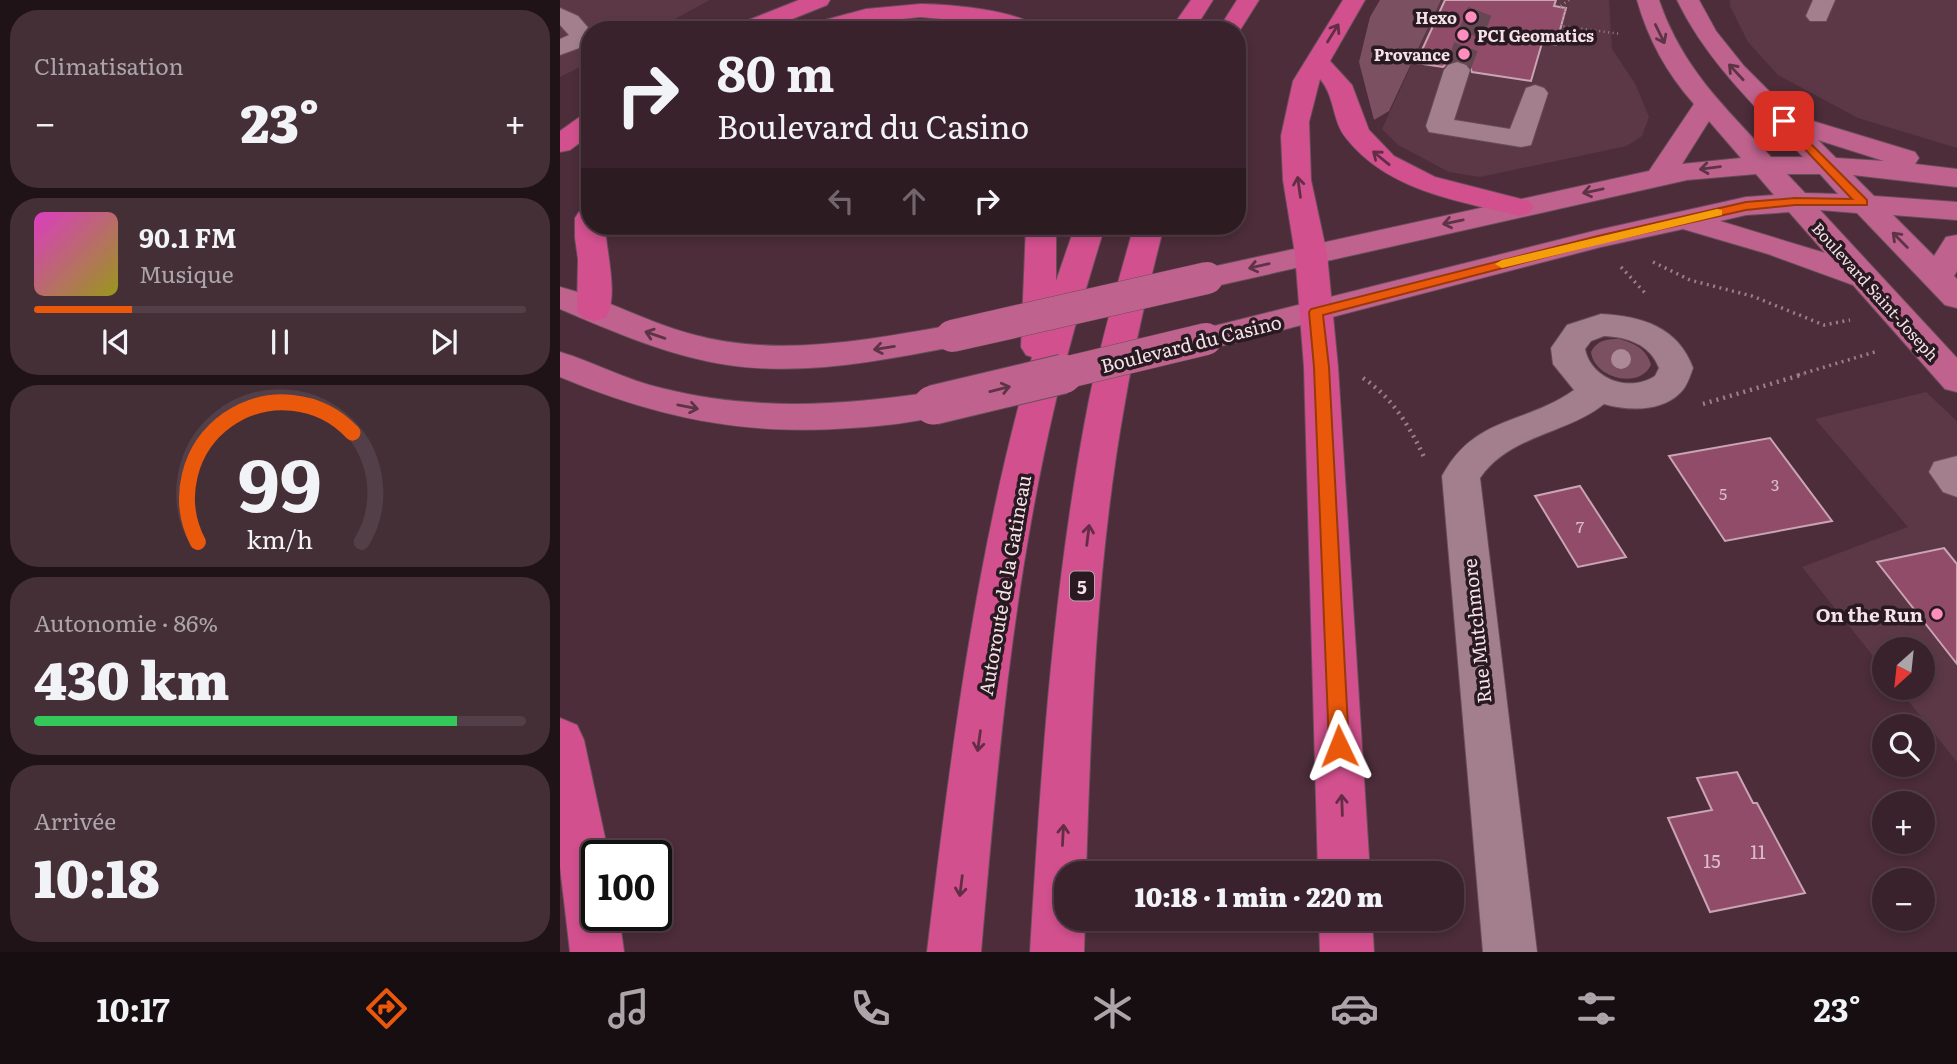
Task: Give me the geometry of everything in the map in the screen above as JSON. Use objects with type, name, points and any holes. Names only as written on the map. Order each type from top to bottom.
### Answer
[{"type":"highway","points":[[767,21],[820,0]]},
{"type":"highway","points":[[1188,21],[1202,0]]},
{"type":"highway","points":[[1235,21],[1248,0]]},
{"type":"highway","points":[[1343,861],[1324,409],[1311,254],[1297,180],[1296,122],[1302,93],[1316,61],[1354,0]]},
{"type":"highway","points":[[846,21],[864,16],[927,11],[985,16],[1000,21]]},
{"type":"highway","points":[[1316,61],[1339,85],[1356,133],[1384,162],[1436,187],[1519,207]]},
{"type":"highway","points":[[560,116],[581,106]]},
{"type":"highway","points":[[560,144],[581,129]]},
{"type":"highway","points":[[590,235],[594,259],[594,310]]},
{"type":"highway","points":[[1036,408],[1041,235]]},
{"type":"highway","name":"Autoroute de la Gatineau","points":[[954,952],[989,664],[1008,550],[1036,408],[1058,324],[1087,235]]},
{"type":"highway","name":"5","points":[[1057,952],[1069,751],[1086,551],[1112,377],[1147,235]]},
{"type":"highway","points":[[560,740],[587,873],[597,952]]},
{"type":"highway","points":[[1346,931],[1347,952]]},
{"type":"main road","name":"Boulevard Saint-Joseph","points":[[1648,0],[1652,19],[1670,55],[1707,104],[1957,380]]},
{"type":"main road","points":[[1688,0],[1697,21],[1717,50],[1828,168],[1947,288]]},
{"type":"main road","points":[[1660,176],[1707,104]]},
{"type":"main road","points":[[1784,121],[1884,149],[1955,177]]},
{"type":"main road","points":[[560,297],[668,339],[712,351],[746,355],[845,353],[952,336],[1519,207],[1660,176],[1721,166],[1897,171],[1955,177]]},
{"type":"main road","name":"Boulevard du Casino","points":[[560,364],[638,394],[718,412],[811,416],[905,410],[1746,206],[1795,202],[1863,203],[1957,211]]},
{"type":"main road","points":[[1682,220],[1779,247],[1862,278]]},
{"type":"main road","points":[[1947,288],[1957,244]]},
{"type":"street","points":[[565,18],[581,35]]},
{"type":"street","points":[[560,48],[581,39]]},
{"type":"street","points":[[1457,70],[1439,126],[1521,139],[1535,93]]},
{"type":"street","points":[[1461,479],[1467,466],[1487,447],[1577,407],[1599,389]]},
{"type":"street","points":[[1957,470],[1948,472],[1957,482]]},
{"type":"street","name":"Rue Mutchmore","points":[[1461,479],[1510,952]]},
{"type":"path","points":[[1569,0],[1559,7],[1566,8],[1561,26],[1621,34]]},
{"type":"path","points":[[1653,262],[1690,280],[1752,296],[1824,325],[1853,319]]},
{"type":"path","points":[[1622,269],[1645,293]]},
{"type":"path","points":[[1692,404],[1711,403],[1884,349]]},
{"type":"path","points":[[1354,376],[1368,381],[1394,404],[1411,430],[1428,467],[1461,479]]},
{"type":"shaded area","points":[[560,0],[710,0],[671,21],[581,21],[581,66],[560,77]]},
{"type":"shaded area","points":[[1380,0],[1441,0],[1389,111],[1374,120],[1359,62],[1370,17]]},
{"type":"shaded area","points":[[1441,0],[1609,0],[1612,49],[1636,85],[1649,117],[1642,136],[1627,146],[1480,177],[1449,172],[1398,145],[1382,129]]},
{"type":"shaded area","points":[[1730,0],[1957,0],[1957,148],[1858,118],[1778,75],[1748,42],[1730,6]]},
{"type":"shaded area","points":[[1619,339],[1643,351],[1651,365],[1645,373],[1628,379],[1618,378],[1600,369],[1591,352],[1599,343]]},
{"type":"shaded area","points":[[1926,392],[1957,421],[1957,762],[1935,734],[1935,714],[1919,714],[1908,700],[1936,700],[1936,637],[1872,637],[1872,655],[1802,567],[1908,527],[1815,419]]},
{"type":"building","points":[[1445,0],[1556,0],[1554,6],[1566,8],[1556,45],[1542,43],[1531,81],[1472,72],[1468,63],[1458,60],[1443,67],[1416,63]]},
{"type":"building","points":[[1770,438],[1832,521],[1725,541],[1669,456]]},
{"type":"building","points":[[1580,486],[1626,557],[1578,567],[1535,496]]},
{"type":"building","name":"On the Run","points":[[1944,548],[1957,564],[1957,664],[1936,637],[1877,562]]},
{"type":"building","points":[[1737,772],[1753,803],[1757,803],[1805,893],[1710,912],[1668,818],[1712,810],[1697,778]]},
{"type":"tunnel","points":[[1457,70],[1484,0]]},
{"type":"slow traffic","points":[[1502,264],[1717,212]]},
{"type":"place","name":"Hexo","points":[[1471,17]]},
{"type":"place","name":"PCI Geomatics","points":[[1463,35]]},
{"type":"place","name":"Provance","points":[[1464,54]]},
{"type":"place","name":"On the Run","points":[[1937,614]]},
{"type":"route","points":[[1339,746],[1316,312],[1598,239],[1746,206],[1819,201],[1863,203],[1784,121]]}]
